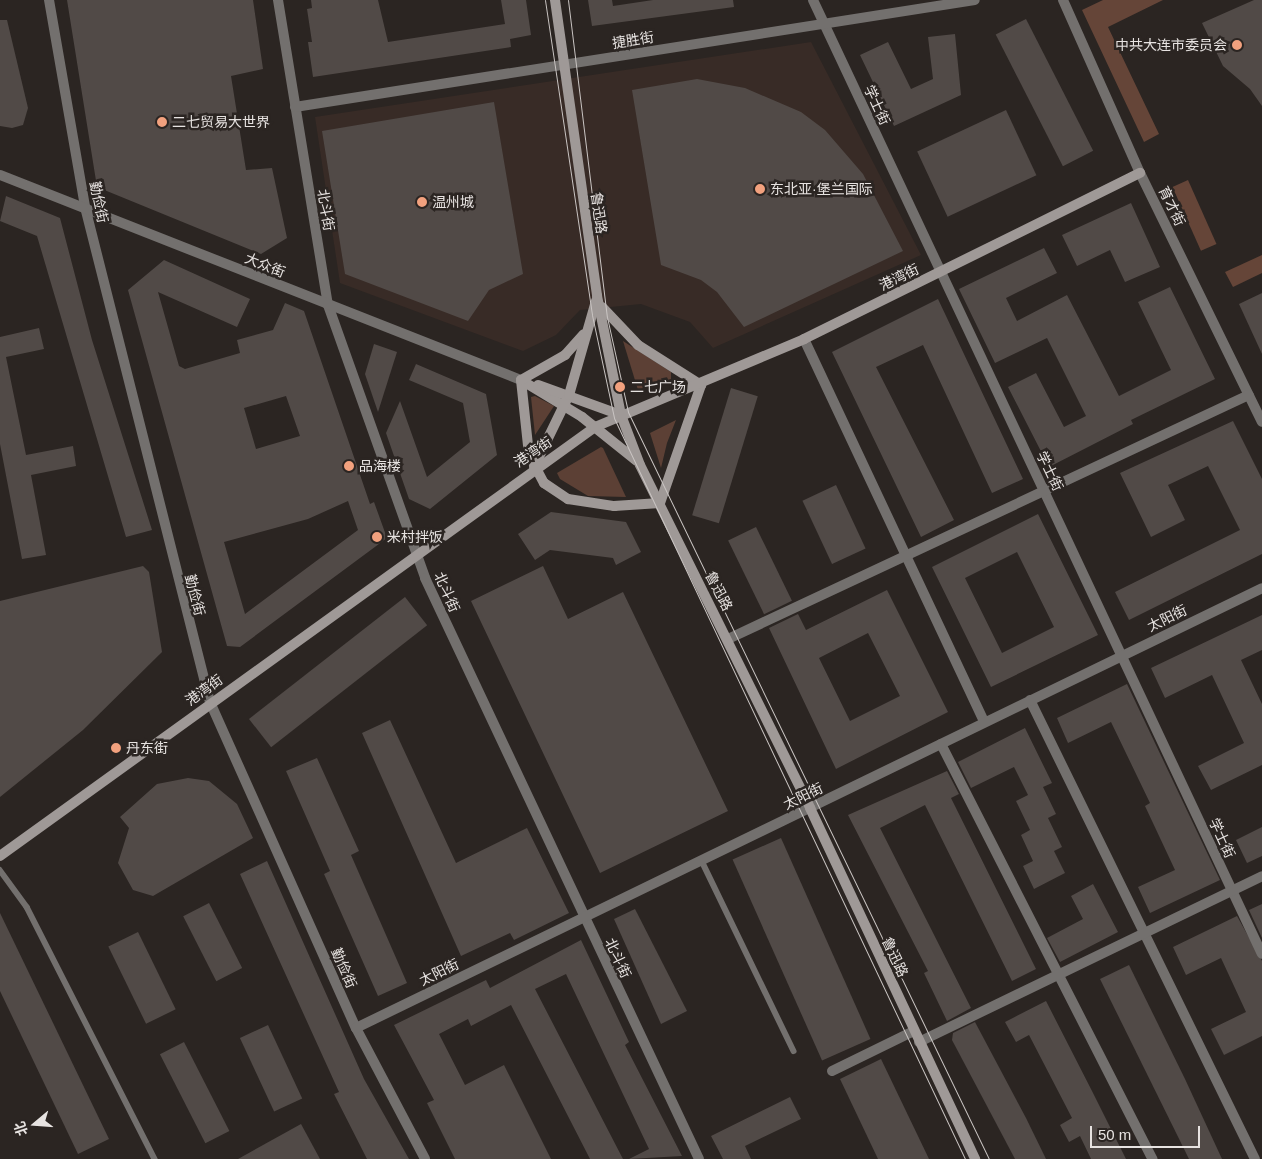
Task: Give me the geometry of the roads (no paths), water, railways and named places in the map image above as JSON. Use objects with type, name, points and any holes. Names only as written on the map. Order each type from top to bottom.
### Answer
[{"type":"main road","name":"鲁迅路","points":[[555,0],[597,296],[621,415],[640,465],[728,638],[975,1159]]},
{"type":"main road","name":"港湾街","points":[[0,856],[416,552],[533,468],[595,427],[621,415],[701,385],[804,339],[1140,173]]},
{"type":"main road","points":[[533,468],[569,396],[597,296]]},
{"type":"main road","points":[[521,380],[533,468],[544,483],[568,499],[614,506],[660,503],[701,385],[622,332],[607,316],[597,296]]},
{"type":"main road","points":[[521,380],[565,355],[589,327]]},
{"type":"main road","points":[[521,380],[621,415]]},
{"type":"main road","points":[[521,380],[565,406],[595,427],[640,465]]},
{"type":"street","name":"勤俭街","points":[[49,0],[85,207],[210,702],[356,1028],[425,1159]]},
{"type":"street","name":"北斗街","points":[[278,0],[328,305],[416,552],[584,918],[699,1159]]},
{"type":"street","name":"学士街","points":[[813,0],[939,273],[1262,954]]},
{"type":"street","name":"捷胜街","points":[[295,107],[975,0]]},
{"type":"street","name":"育才街","points":[[1063,0],[1140,173],[1262,422]]},
{"type":"street","name":"大众街","points":[[0,175],[521,380]]},
{"type":"street","points":[[804,339],[905,559],[984,722]]},
{"type":"street","points":[[728,638],[905,559],[1249,395]]},
{"type":"street","name":"太阳街","points":[[356,1028],[1262,588]]},
{"type":"street","points":[[1030,700],[1255,1159]]},
{"type":"street","points":[[941,744],[1056,976],[1152,1159]]},
{"type":"street","points":[[919,1042],[1262,876]]},
{"type":"street","points":[[832,1071],[914,1030]]},
{"type":"lane","points":[[702,861],[794,1051]]},
{"type":"lane","points":[[0,870],[27,907],[155,1159]]},
{"type":"tram line","points":[[545,0],[592,315],[614,418],[965,1159]]},
{"type":"tram line","points":[[568,0],[607,317],[628,412],[989,1159]]},
{"type":"place","name":"中共大连市委员会","points":[[1237,45]]},
{"type":"place","name":"二七贸易大世界","points":[[162,122]]},
{"type":"place","name":"东北亚·堡兰国际","points":[[760,189]]},
{"type":"place","name":"温州城","points":[[422,202]]},
{"type":"place","name":"二七广场","points":[[620,387]]},
{"type":"place","name":"品海楼","points":[[349,466]]},
{"type":"place","name":"米村拌饭","points":[[377,537]]},
{"type":"place","name":"丹东街","points":[[116,748]]}]
